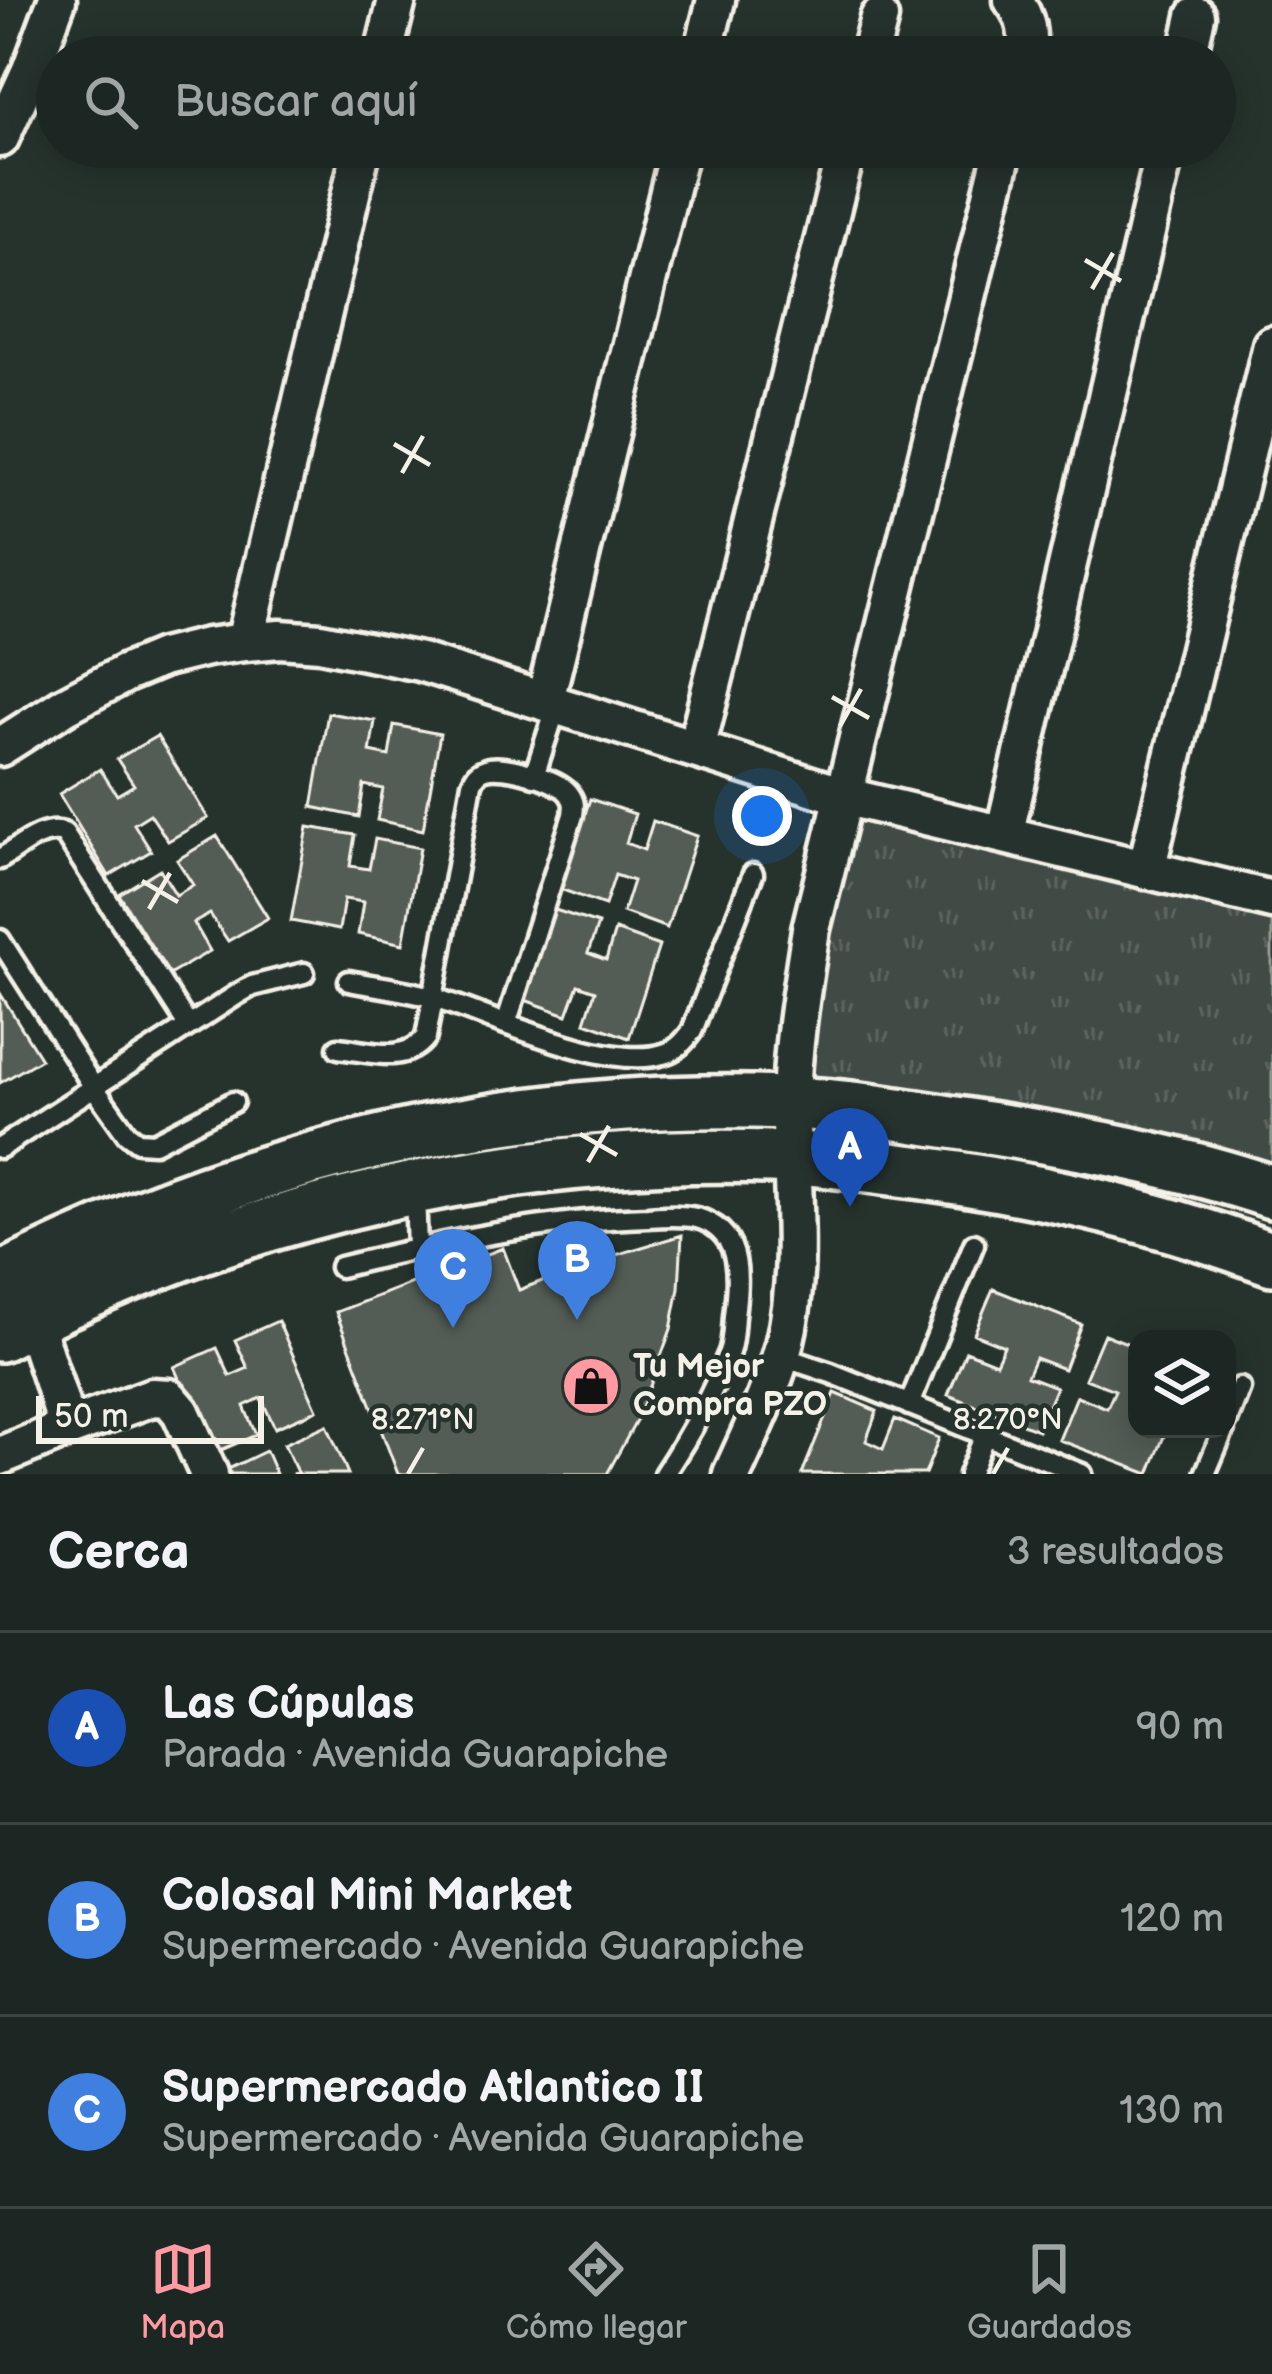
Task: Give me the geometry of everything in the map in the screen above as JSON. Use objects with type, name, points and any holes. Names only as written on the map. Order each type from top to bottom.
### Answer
[{"type":"street","points":[[44,36],[58,0]]},
{"type":"street","points":[[388,36],[397,0]]},
{"type":"street","points":[[707,36],[716,0]]},
{"type":"street","points":[[1013,0],[1024,15],[1028,36]]},
{"type":"street","points":[[1192,36],[1196,16]]},
{"type":"street","points":[[874,36],[879,18]]},
{"type":"street","points":[[0,138],[36,57]]},
{"type":"street","points":[[244,642],[357,168]]},
{"type":"street","points":[[551,703],[675,168]]},
{"type":"street","points":[[696,749],[842,168]]},
{"type":"street","points":[[732,1474],[780,1356],[793,1286],[791,1103],[797,1012],[808,950],[999,168]]},
{"type":"street","points":[[1004,835],[1161,168]]},
{"type":"street","points":[[1146,870],[1272,345]]},
{"type":"street","points":[[0,747],[66,705],[144,665],[184,652],[244,642],[320,642],[420,662],[843,796],[1272,900]]},
{"type":"street","points":[[11,1311],[67,1247],[212,1187],[391,1137],[594,1108],[791,1103],[888,1112],[1102,1147],[1272,1192]]},
{"type":"street","points":[[11,1311],[298,1216],[415,1188],[532,1168],[695,1158],[793,1158],[917,1172],[1112,1208],[1272,1259]]},
{"type":"street","points":[[11,1311],[68,1427]]},
{"type":"street","points":[[0,1456],[152,1397],[169,1397],[181,1412],[209,1474]]},
{"type":"lane","points":[[534,776],[551,703]]},
{"type":"lane","points":[[338,1048],[408,1053],[426,1036],[472,783],[491,767],[534,776],[568,790],[574,806],[506,1024]]},
{"type":"lane","points":[[0,833],[7,855],[45,831],[64,833],[188,1025]]},
{"type":"lane","points":[[349,981],[434,998],[560,1042],[619,1057],[664,1054],[677,1048],[692,1031],[753,874]]},
{"type":"lane","points":[[0,940],[127,1134],[139,1142],[154,1143],[233,1102]]},
{"type":"lane","points":[[0,1148],[252,986],[304,973]]},
{"type":"lane","points":[[415,1188],[417,1248]]},
{"type":"lane","points":[[340,1267],[417,1248],[599,1218],[703,1220],[725,1236],[739,1272],[731,1348],[689,1435],[664,1474]]},
{"type":"lane","points":[[909,1405],[974,1244]]},
{"type":"lane","points":[[780,1356],[1082,1474]]},
{"type":"lane","points":[[1236,1398],[1240,1388]]},
{"type":"lane","points":[[969,1474],[985,1435]]},
{"type":"lane","points":[[1205,1474],[1219,1438]]},
{"type":"green space","points":[[843,796],[1272,900],[1272,1192],[791,1103]]},
{"type":"building","points":[[328,713],[375,721],[370,752],[389,756],[394,725],[440,734],[423,830],[377,820],[383,789],[364,785],[359,817],[312,807]]},
{"type":"building","points":[[157,736],[208,818],[168,841],[150,814],[134,824],[151,851],[109,876],[59,794],[100,769],[117,795],[134,785],[117,759]]},
{"type":"building","points":[[590,799],[635,814],[626,843],[644,850],[653,821],[697,836],[667,928],[623,912],[633,881],[615,875],[605,905],[560,889]]},
{"type":"building","points":[[308,827],[355,835],[350,866],[369,869],[375,839],[420,848],[403,944],[358,934],[363,902],[344,899],[339,930],[291,921]]},
{"type":"building","points":[[217,836],[268,918],[228,941],[210,914],[194,923],[210,951],[169,975],[119,894],[160,869],[176,895],[193,885],[177,860]]},
{"type":"building","points":[[552,909],[598,924],[588,953],[606,960],[615,930],[659,946],[629,1038],[585,1022],[595,991],[578,985],[567,1015],[522,999]]},
{"type":"building","points":[[0,993],[41,1059],[0,1083]]},
{"type":"building","points":[[682,1235],[671,1329],[639,1416],[607,1474],[398,1474],[336,1312],[503,1248],[519,1290]]},
{"type":"building","points":[[993,1289],[1081,1324],[1064,1369],[1035,1358],[1027,1376],[1056,1387],[1038,1430],[948,1395],[966,1351],[996,1363],[1004,1346],[974,1334]]},
{"type":"building","points":[[278,1321],[317,1410],[275,1428],[261,1398],[244,1406],[256,1435],[212,1454],[174,1367],[217,1348],[230,1376],[248,1368],[235,1340]]},
{"type":"building","points":[[1104,1334],[1128,1343],[1128,1438],[1163,1438],[1149,1474],[1059,1440],[1077,1396],[1107,1408],[1115,1390],[1085,1379]]},
{"type":"building","points":[[835,1393],[877,1411],[866,1441],[883,1449],[895,1419],[939,1438],[925,1474],[802,1474]]},
{"type":"building","points":[[327,1425],[348,1474],[292,1474],[297,1472],[284,1444]]},
{"type":"building","points":[[266,1451],[276,1474],[223,1474],[222,1472]]},
{"type":"place","name":"Las Cúpulas","points":[[850,1207]]},
{"type":"place","name":"Colosal Mini Market","points":[[577,1320]]},
{"type":"place","name":"Supermercado Atlantico II","points":[[453,1328]]},
{"type":"place","name":"Tu Mejor Compra PZO","points":[[591,1386]]}]
